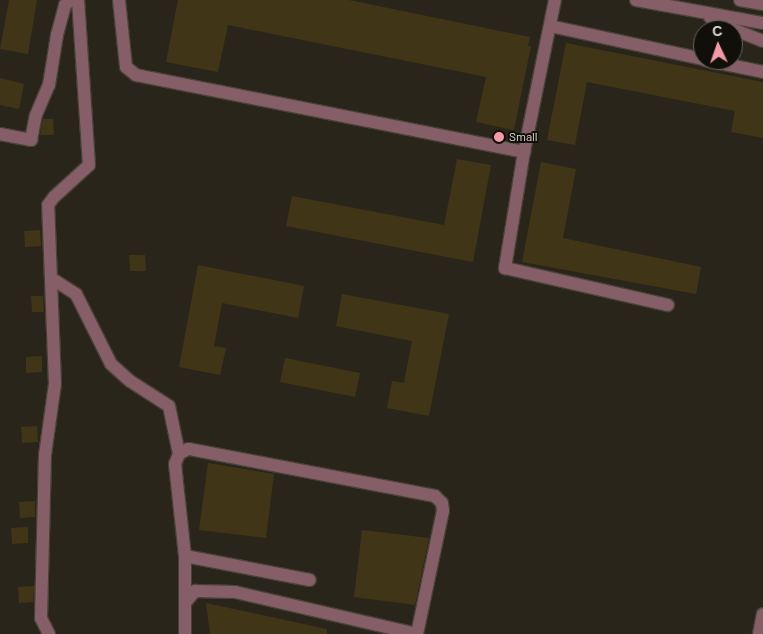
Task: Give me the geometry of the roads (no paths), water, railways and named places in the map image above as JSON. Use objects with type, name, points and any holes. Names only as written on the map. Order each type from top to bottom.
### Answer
[{"type":"street","points":[[0,134],[30,140],[36,115],[49,85],[57,35],[65,5],[71,0]]},
{"type":"street","points":[[49,634],[41,618],[45,455],[55,384],[48,206],[54,197],[89,165],[78,0]]},
{"type":"street","points":[[119,0],[126,67],[136,75],[524,152]]},
{"type":"street","points":[[555,0],[524,152],[505,268],[668,305]]},
{"type":"street","points":[[636,0],[763,23]]},
{"type":"street","points":[[740,0],[763,4]]},
{"type":"street","points":[[704,13],[717,23],[763,40]]},
{"type":"street","points":[[550,26],[693,58]]},
{"type":"street","points":[[743,68],[763,72]]},
{"type":"street","points":[[51,278],[76,294],[111,364],[130,381],[169,406],[179,454],[175,464],[185,556],[185,634]]},
{"type":"street","points":[[179,454],[188,449],[435,496],[442,503],[443,511],[417,634],[235,592],[195,592],[185,603]]},
{"type":"street","points":[[185,556],[310,580]]},
{"type":"street","points":[[759,634],[763,614]]},
{"type":"place","name":"Small","points":[[499,137]]}]
